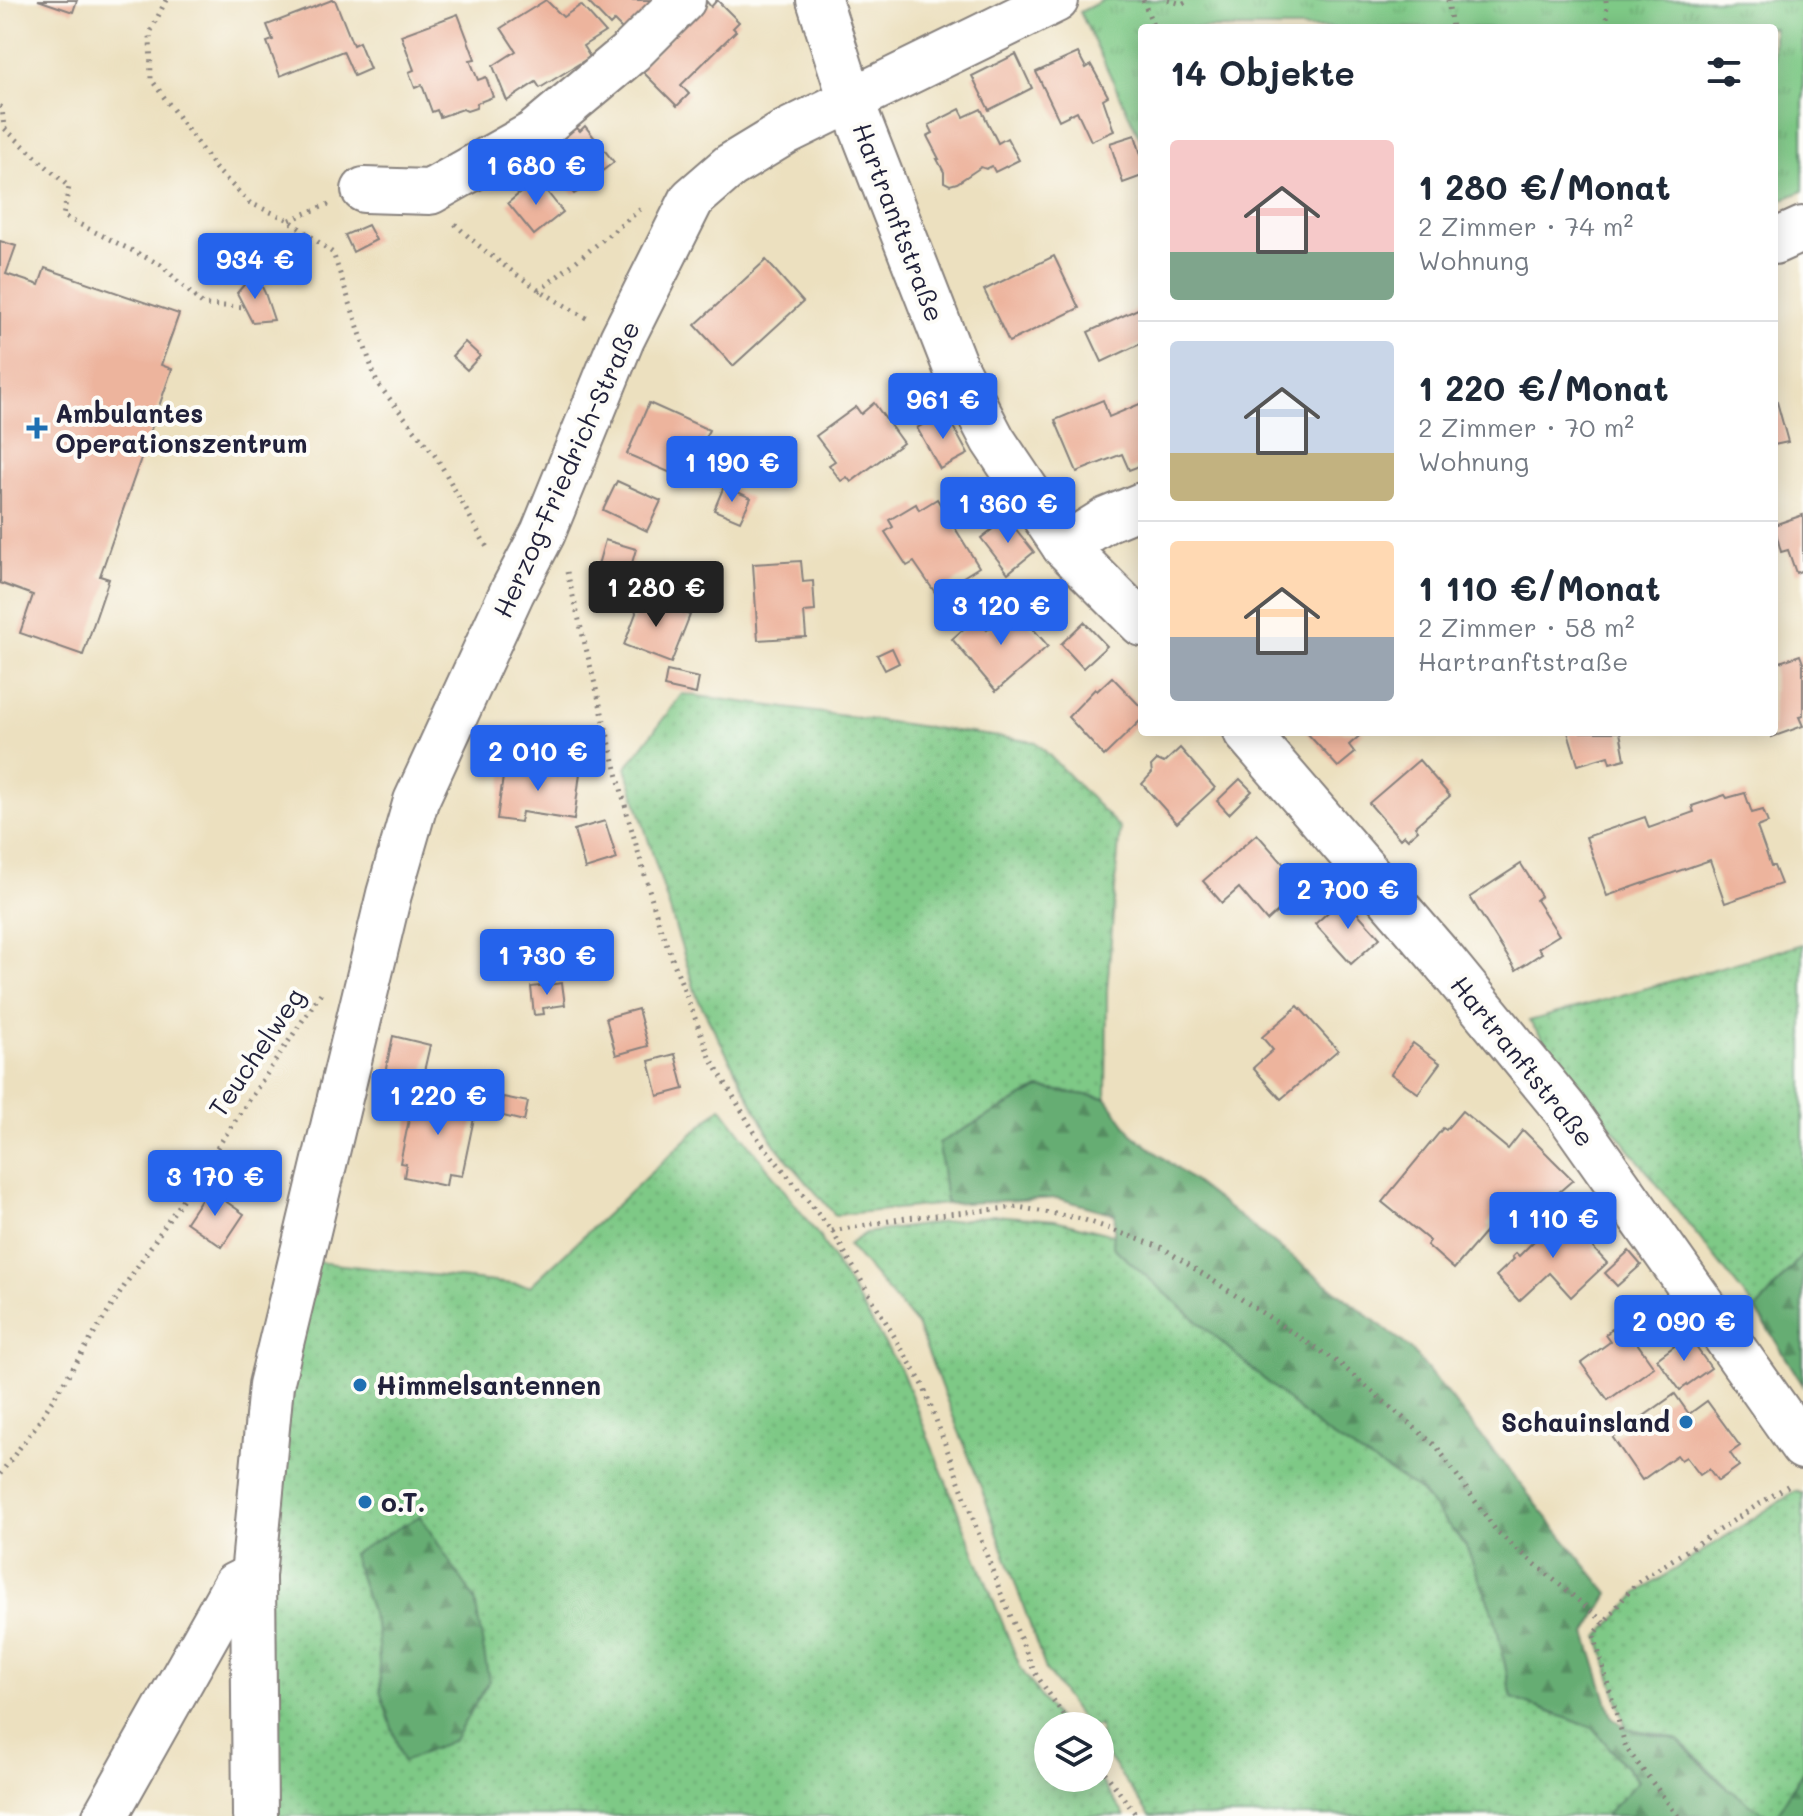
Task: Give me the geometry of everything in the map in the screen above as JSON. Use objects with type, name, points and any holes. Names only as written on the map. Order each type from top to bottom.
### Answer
[{"type":"street","points":[[364,190],[430,192],[533,134],[632,51],[683,0]]},
{"type":"street","name":"Hartranftstraße","points":[[819,0],[851,100],[956,369],[993,440],[1064,546],[1138,620]]},
{"type":"street","name":"Herzog-Friedrich-Straße","points":[[255,1816],[253,1576],[271,1385],[389,894],[416,801],[512,592],[543,533],[622,339],[692,199],[730,166],[786,132],[1056,0]]},
{"type":"street","points":[[1778,240],[1803,229]]},
{"type":"street","points":[[1064,546],[1106,520],[1138,507]]},
{"type":"street","name":"Hartranftstraße","points":[[1249,736],[1441,958],[1564,1108],[1803,1447]]},
{"type":"street","points":[[105,1816],[235,1585],[253,1576]]},
{"type":"path","points":[[166,0],[150,33],[151,79],[215,168],[250,203],[289,220],[333,253],[377,383],[437,458],[512,592]]},
{"type":"path","points":[[1143,0],[1152,24]]},
{"type":"path","points":[[1168,0],[1182,4],[1189,0]]},
{"type":"path","points":[[1448,0],[1451,24]]},
{"type":"path","points":[[1606,0],[1608,24]]},
{"type":"path","points":[[0,106],[2,127],[69,187],[63,216],[161,265],[203,305],[244,307]]},
{"type":"path","points":[[539,291],[667,188],[692,199]]},
{"type":"path","points":[[430,192],[443,212],[469,237],[539,291],[622,339]]},
{"type":"path","points":[[543,533],[566,568],[632,831],[660,927],[710,1057],[759,1140],[832,1231],[923,1385],[1011,1619],[1035,1673],[1061,1712]]},
{"type":"path","name":"Teuchelweg","points":[[0,1474],[36,1426],[127,1282],[328,982]]},
{"type":"path","points":[[832,1231],[906,1218],[1018,1207],[1082,1219],[1163,1248],[1339,1363],[1437,1447],[1497,1532],[1604,1622]]},
{"type":"path","points":[[1678,1816],[1626,1748],[1594,1635],[1636,1583],[1803,1476]]},
{"type":"path","points":[[1114,1785],[1137,1816]]},
{"type":"green space","points":[[1103,0],[1803,0],[1803,191],[1778,201],[1778,24],[1138,24],[1138,134],[1080,12]]},
{"type":"green space","points":[[682,694],[1036,742],[1120,828],[1107,990],[1106,1098],[1039,1088],[939,1143],[946,1204],[835,1215],[774,1144],[697,997],[626,768]]},
{"type":"green space","points":[[1803,944],[1803,1254],[1756,1310],[1529,1021]]},
{"type":"green space","points":[[1039,1088],[1106,1098],[1132,1134],[1410,1348],[1609,1594],[1586,1633],[1612,1717],[1626,1728],[1678,1740],[1721,1783],[1767,1816],[1605,1816],[1638,1781],[1593,1728],[1512,1698],[1495,1618],[1466,1546],[1419,1490],[1323,1431],[1113,1247],[1115,1214],[1057,1198],[946,1204],[939,1143]]},
{"type":"green space","points":[[721,1107],[819,1236],[902,1372],[1021,1669],[1052,1712],[1034,1712],[1034,1792],[1109,1792],[1125,1816],[268,1816],[268,1536],[308,1261],[530,1286]],"holes":[[[352,1554],[475,1600],[381,1694],[377,1630]]]},
{"type":"green space","points":[[994,1215],[1055,1220],[1114,1235],[1113,1247],[1323,1431],[1419,1490],[1466,1546],[1495,1618],[1512,1698],[1593,1728],[1638,1782],[1605,1816],[1150,1816],[1114,1766],[1114,1712],[1076,1712],[1046,1670],[982,1490],[917,1325],[848,1245],[866,1233]]},
{"type":"green space","points":[[1803,1254],[1803,1385],[1756,1310]]},
{"type":"green space","points":[[1796,1491],[1803,1494],[1803,1771],[1776,1816],[1751,1807],[1675,1739],[1626,1728],[1599,1637],[1638,1593]]},
{"type":"green space","points":[[420,1516],[475,1600],[489,1681],[454,1740],[403,1762],[381,1694],[377,1630],[352,1554]]},
{"type":"green space","points":[[1803,1771],[1803,1816],[1776,1816]]},
{"type":"building","points":[[38,0],[77,0],[73,12]]},
{"type":"building","points":[[335,0],[353,45],[359,42],[370,69],[354,76],[343,51],[280,76],[267,42],[273,40],[267,25]]},
{"type":"building","points":[[546,0],[563,17],[581,5],[605,32],[583,46],[590,57],[540,88],[536,82],[507,101],[493,66],[516,51],[501,28]]},
{"type":"building","points":[[586,0],[667,0],[629,36],[614,21],[610,25]]},
{"type":"building","points":[[717,0],[739,22],[733,28],[736,31],[681,85],[689,94],[677,106],[639,68],[707,2],[711,7]]},
{"type":"building","points":[[458,14],[475,59],[470,60],[478,80],[486,77],[493,97],[477,103],[476,108],[440,117],[437,110],[432,112],[422,85],[415,88],[409,72],[414,70],[401,35]]},
{"type":"building","points":[[1078,53],[1086,68],[1091,65],[1108,96],[1103,99],[1114,131],[1091,141],[1077,111],[1059,120],[1036,72]]},
{"type":"building","points":[[1016,54],[1032,88],[989,110],[972,76]]},
{"type":"building","points":[[960,109],[964,117],[981,109],[998,143],[1007,138],[1019,160],[995,172],[992,166],[986,169],[981,167],[957,183],[950,185],[944,182],[944,172],[927,136],[933,133],[929,125]]},
{"type":"building","points":[[575,126],[580,131],[585,126],[614,162],[601,172],[601,178],[574,194],[541,153]]},
{"type":"building","points":[[1135,135],[1138,177],[1123,183],[1110,143]]},
{"type":"building","points":[[537,179],[563,212],[534,235],[508,203]]},
{"type":"building","points":[[368,225],[376,240],[353,252],[345,235]]},
{"type":"building","points":[[0,241],[16,246],[6,274],[39,285],[45,268],[179,314],[161,365],[172,369],[100,576],[109,579],[83,655],[20,633],[33,595],[0,583]]},
{"type":"building","points":[[1054,256],[1079,308],[1009,342],[984,290]]},
{"type":"building","points":[[766,260],[803,302],[733,366],[695,325]]},
{"type":"building","points":[[255,272],[274,320],[252,322],[237,293]]},
{"type":"building","points":[[1138,309],[1138,345],[1102,362],[1088,332]]},
{"type":"building","points":[[465,342],[480,356],[467,370],[452,356]]},
{"type":"building","points":[[1103,400],[1109,417],[1138,405],[1138,467],[1129,470],[1122,454],[1077,472],[1055,420]]},
{"type":"building","points":[[649,403],[709,430],[687,480],[627,454]]},
{"type":"building","points":[[874,403],[903,443],[851,482],[847,477],[841,481],[829,465],[835,461],[816,436],[856,407],[861,414]]},
{"type":"building","points":[[1778,406],[1788,442],[1778,444]]},
{"type":"building","points":[[945,412],[968,454],[940,469],[917,428]]},
{"type":"building","points":[[617,481],[661,501],[647,531],[603,510]]},
{"type":"building","points":[[724,486],[751,498],[740,521],[714,510]]},
{"type":"building","points":[[937,499],[979,567],[936,594],[914,562],[907,566],[885,532],[893,527],[889,520],[916,504],[919,510]]},
{"type":"building","points":[[1803,515],[1803,570],[1796,573],[1788,550],[1781,552],[1778,524]]},
{"type":"building","points":[[1007,518],[1034,552],[1008,573],[981,538]]},
{"type":"building","points":[[605,540],[636,549],[627,581],[596,572]]},
{"type":"building","points":[[801,561],[803,582],[813,581],[815,611],[804,612],[806,637],[758,640],[753,564]]},
{"type":"building","points":[[646,594],[654,597],[656,602],[690,615],[671,663],[624,645],[636,613],[635,607],[640,596]]},
{"type":"building","points":[[1014,607],[1048,646],[996,691],[952,639],[976,618],[987,630]]},
{"type":"building","points":[[1084,622],[1107,646],[1083,668],[1061,644]]},
{"type":"building","points":[[892,648],[899,663],[885,670],[877,655]]},
{"type":"building","points":[[1800,655],[1803,663],[1803,716],[1799,717],[1803,726],[1778,735],[1778,663]]},
{"type":"building","points":[[667,671],[699,678],[696,694],[664,687]]},
{"type":"building","points":[[1112,677],[1138,704],[1138,723],[1104,756],[1068,717],[1095,689],[1097,691]]},
{"type":"building","points":[[1310,736],[1359,736],[1349,745],[1355,753],[1338,767]]},
{"type":"building","points":[[1569,736],[1621,736],[1625,759],[1610,763],[1608,756],[1578,765]]},
{"type":"building","points":[[1180,748],[1215,788],[1177,823],[1142,784],[1152,773],[1151,766],[1157,760],[1164,763]]},
{"type":"building","points":[[1419,760],[1450,796],[1415,826],[1418,830],[1408,839],[1404,835],[1400,839],[1369,803]]},
{"type":"building","points":[[505,763],[580,773],[574,820],[522,812],[520,822],[497,819]]},
{"type":"building","points":[[1240,779],[1252,791],[1229,814],[1217,801]]},
{"type":"building","points":[[1745,793],[1752,813],[1763,810],[1768,823],[1757,827],[1781,884],[1725,903],[1710,860],[1607,896],[1586,837],[1645,817],[1649,828],[1694,812],[1692,806],[1725,795],[1727,798]]},
{"type":"building","points":[[605,821],[617,859],[585,869],[574,830]]},
{"type":"building","points":[[1257,834],[1310,894],[1297,905],[1291,899],[1267,921],[1239,888],[1222,903],[1203,881]]},
{"type":"building","points":[[1521,864],[1541,896],[1536,900],[1559,935],[1538,948],[1542,953],[1516,970],[1470,897]]},
{"type":"building","points":[[1344,898],[1380,938],[1351,964],[1315,924]]},
{"type":"building","points":[[562,983],[565,1005],[543,1008],[544,1014],[534,1015],[531,987]]},
{"type":"building","points":[[1298,1006],[1338,1050],[1281,1099],[1253,1068],[1273,1050],[1262,1037]]},
{"type":"building","points":[[638,1009],[648,1046],[616,1055],[606,1018]]},
{"type":"building","points":[[393,1036],[430,1045],[422,1080],[385,1073]]},
{"type":"building","points":[[1413,1043],[1440,1063],[1418,1093],[1391,1074]]},
{"type":"building","points":[[675,1054],[684,1089],[658,1096],[649,1061]]},
{"type":"building","points":[[415,1090],[457,1096],[454,1109],[461,1111],[465,1091],[479,1094],[462,1176],[448,1174],[446,1186],[404,1177],[406,1164],[400,1163]]},
{"type":"building","points":[[503,1097],[528,1102],[524,1121],[499,1115]]},
{"type":"building","points":[[1462,1111],[1508,1149],[1523,1130],[1573,1180],[1522,1224],[1503,1205],[1487,1224],[1490,1227],[1454,1269],[1427,1245],[1430,1241],[1382,1202],[1443,1128],[1446,1130]]},
{"type":"building","points":[[208,1189],[244,1214],[222,1247],[186,1222]]},
{"type":"building","points":[[1563,1215],[1596,1245],[1593,1248],[1607,1263],[1571,1297],[1549,1273],[1519,1301],[1496,1276],[1514,1259],[1512,1257],[1516,1253],[1519,1256],[1536,1239],[1531,1230],[1542,1220],[1547,1226],[1552,1226]]},
{"type":"building","points":[[1629,1251],[1641,1265],[1617,1286],[1605,1273]]},
{"type":"building","points":[[1612,1329],[1617,1336],[1627,1329],[1654,1367],[1608,1400],[1581,1363],[1610,1342],[1605,1335]]},
{"type":"building","points":[[1688,1336],[1711,1368],[1680,1390],[1657,1359]]},
{"type":"building","points":[[1675,1394],[1689,1414],[1707,1401],[1740,1446],[1730,1453],[1739,1466],[1718,1481],[1709,1469],[1700,1475],[1686,1457],[1681,1460],[1677,1455],[1642,1480],[1613,1438]]},
{"type":"place","name":"Ambulantes Operationszentrum","points":[[37,428]]},
{"type":"place","name":"Himmelsantennen","points":[[360,1385]]},
{"type":"place","name":"Schauinsland","points":[[1686,1422]]},
{"type":"place","name":"o.T.","points":[[365,1502]]}]
